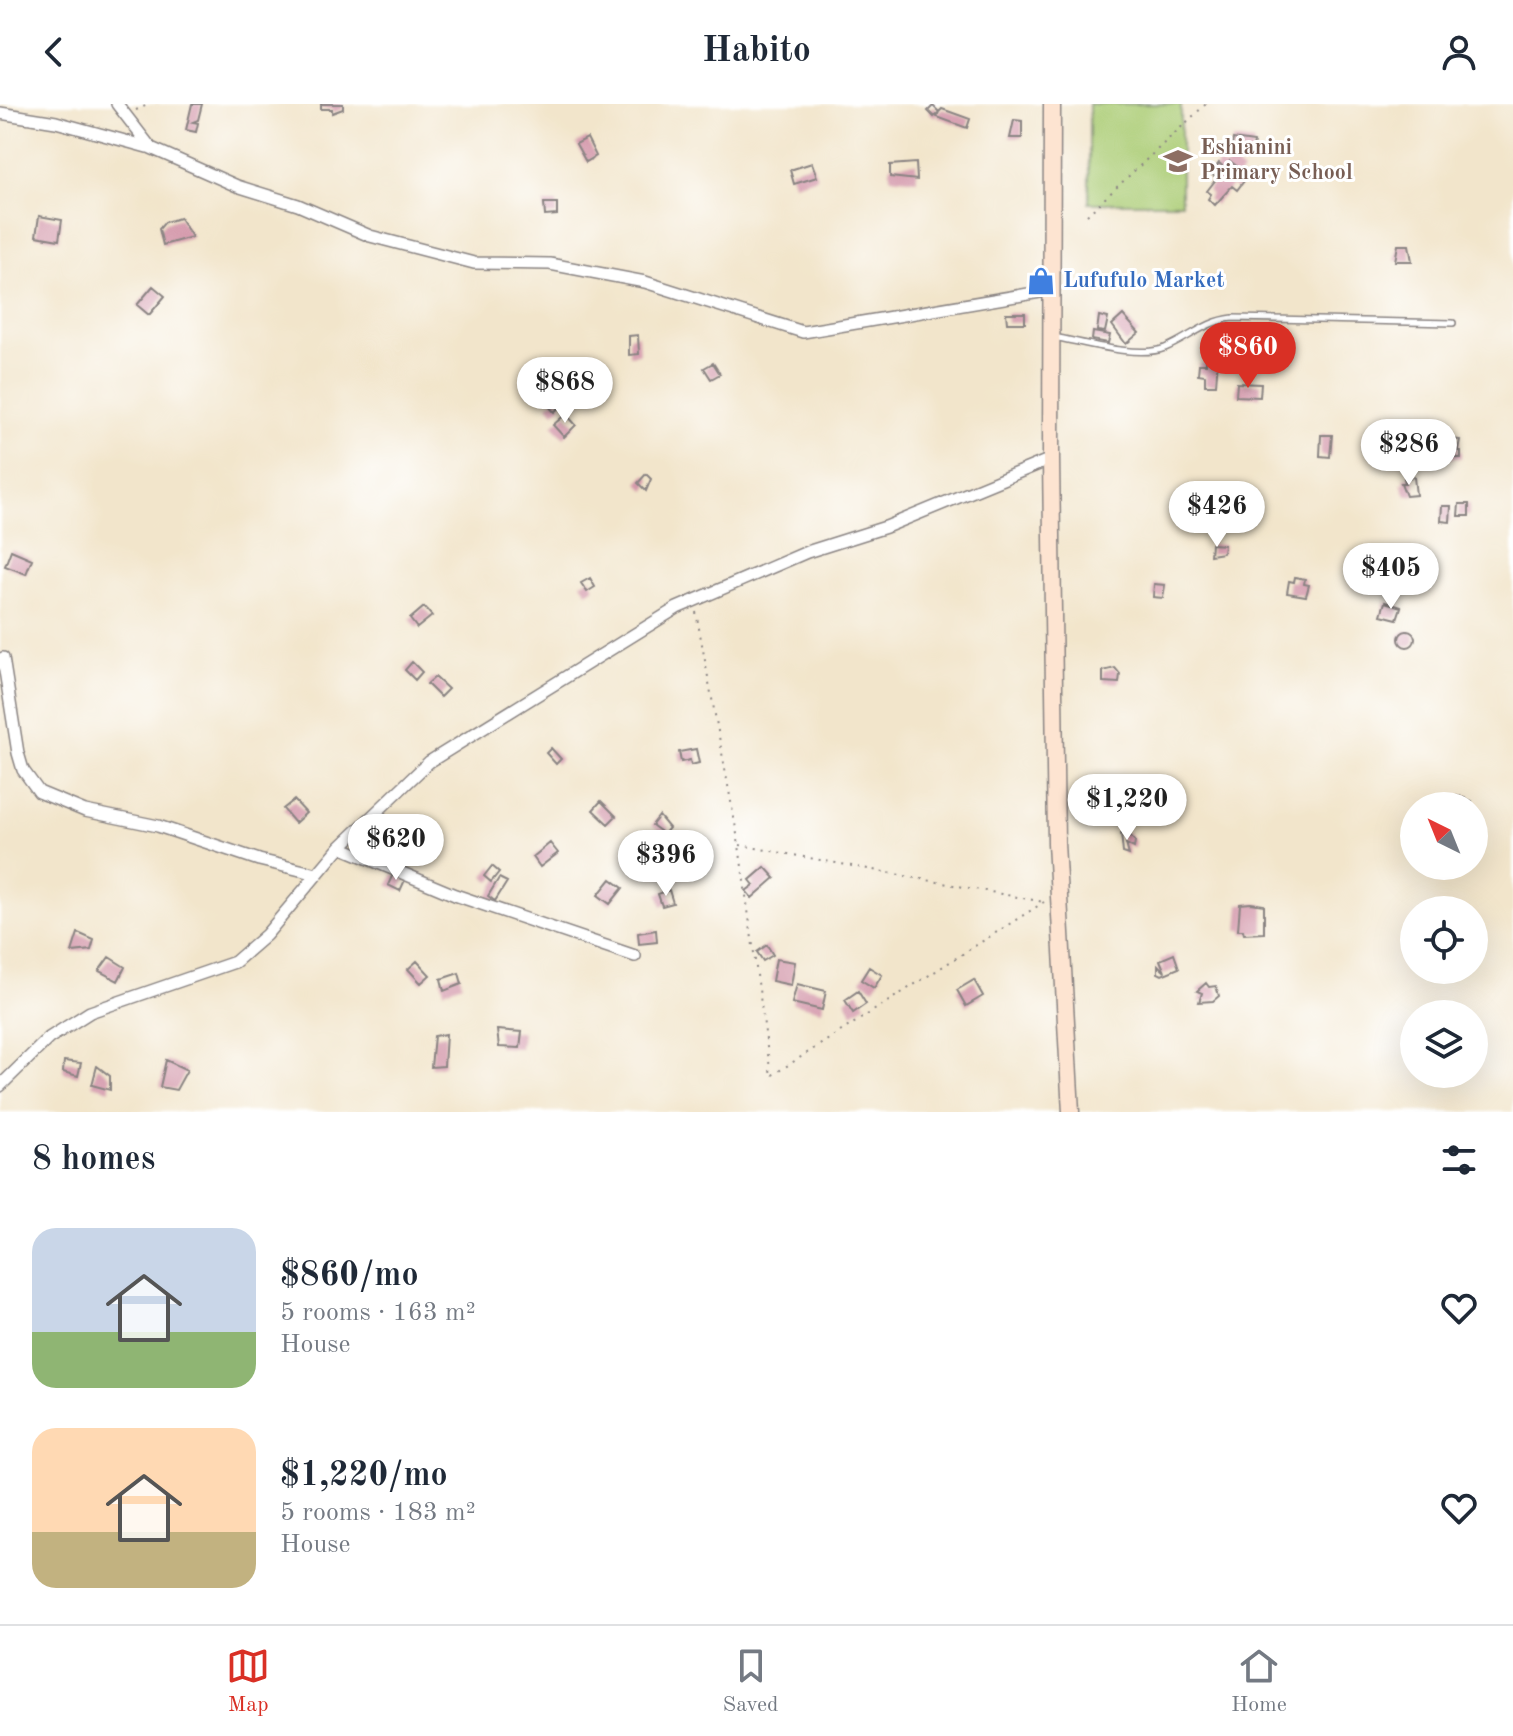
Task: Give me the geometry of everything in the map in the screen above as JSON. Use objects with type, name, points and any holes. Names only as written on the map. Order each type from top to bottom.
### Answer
[{"type":"street","points":[[117,104],[151,148]]},
{"type":"street","points":[[1052,104],[1051,459],[1059,892],[1071,1112]]},
{"type":"street","points":[[0,113],[56,122],[151,148],[237,186],[298,205],[337,224],[421,252],[474,263],[550,264],[591,270],[645,282],[803,332],[1052,290]]},
{"type":"street","points":[[0,1086],[49,1038],[90,1012],[235,962],[260,942],[340,847],[429,762],[694,601],[807,552],[886,527],[1051,459]]},
{"type":"street","points":[[3,658],[18,753],[23,770],[39,792],[85,811],[158,826],[259,860],[317,874]]},
{"type":"street","points":[[340,847],[455,895],[635,956]]},
{"type":"lane","points":[[1052,337],[1143,352],[1165,348],[1209,323],[1233,318],[1453,323]]},
{"type":"path","points":[[127,114],[150,104]]},
{"type":"path","points":[[1087,215],[1206,104]]},
{"type":"path","points":[[694,601],[739,845],[771,1076],[1059,892]]},
{"type":"path","points":[[739,845],[1044,902]]},
{"type":"green space","points":[[1089,104],[1181,104],[1181,203],[1089,203]]},
{"type":"building","points":[[192,104],[202,104],[198,120],[193,122],[198,123],[196,132],[186,130]]},
{"type":"building","points":[[321,104],[343,104],[343,109],[332,113],[332,109],[321,109]]},
{"type":"building","points":[[933,106],[939,112],[934,117],[928,111]]},
{"type":"building","points":[[942,109],[970,119],[967,128],[937,117]]},
{"type":"building","points":[[1014,120],[1022,121],[1022,138],[1010,138]]},
{"type":"building","points":[[587,138],[596,156],[586,162],[576,144]]},
{"type":"building","points":[[1233,139],[1254,142],[1252,155],[1231,152]]},
{"type":"building","points":[[1230,161],[1243,171],[1239,177],[1244,181],[1237,190],[1232,186],[1215,205],[1208,199],[1211,194],[1207,191],[1217,178],[1211,174],[1219,163],[1225,168]]},
{"type":"building","points":[[812,163],[817,177],[794,184],[790,170]]},
{"type":"building","points":[[916,163],[917,180],[890,177],[890,165]]},
{"type":"building","points":[[544,203],[557,203],[557,215],[545,216]]},
{"type":"building","points":[[39,216],[62,220],[59,240],[36,236]]},
{"type":"building","points":[[180,218],[192,237],[163,245],[159,229],[165,222]]},
{"type":"building","points":[[1398,245],[1409,245],[1412,261],[1395,261]]},
{"type":"building","points":[[153,286],[165,296],[149,315],[137,305]]},
{"type":"building","points":[[1006,313],[1025,313],[1025,323],[1007,323]]},
{"type":"building","points":[[1123,315],[1139,333],[1126,344],[1112,325]]},
{"type":"building","points":[[1099,316],[1108,318],[1105,332],[1097,331]]},
{"type":"building","points":[[1093,332],[1110,335],[1108,343],[1092,340]]},
{"type":"building","points":[[638,335],[639,354],[629,355],[629,336]]},
{"type":"building","points":[[1206,356],[1218,357],[1216,385],[1205,385],[1205,375],[1198,374],[1199,364],[1206,364]]},
{"type":"building","points":[[713,363],[720,374],[711,379],[704,368]]},
{"type":"building","points":[[1237,383],[1261,384],[1260,397],[1236,396]]},
{"type":"building","points":[[557,398],[562,405],[554,412],[548,405]]},
{"type":"building","points":[[566,414],[576,425],[564,437],[553,425]]},
{"type":"building","points":[[1397,423],[1408,424],[1407,434],[1396,433]]},
{"type":"building","points":[[1321,435],[1332,435],[1330,457],[1320,456]]},
{"type":"building","points":[[1446,438],[1460,440],[1458,450],[1444,448]]},
{"type":"building","points":[[1445,451],[1461,451],[1461,458],[1445,458]]},
{"type":"building","points":[[646,474],[651,479],[646,491],[638,483]]},
{"type":"building","points":[[1414,477],[1416,495],[1406,496],[1401,483],[1405,483],[1404,478]]},
{"type":"building","points":[[1459,504],[1469,504],[1469,516],[1458,516]]},
{"type":"building","points":[[1442,506],[1451,506],[1450,522],[1441,521]]},
{"type":"building","points":[[1211,544],[1224,545],[1223,553],[1210,555]]},
{"type":"building","points":[[11,550],[32,559],[26,574],[5,566]]},
{"type":"building","points":[[1295,577],[1305,579],[1304,584],[1309,585],[1306,596],[1287,593],[1289,581],[1294,582]]},
{"type":"building","points":[[590,578],[595,587],[587,592],[581,583]]},
{"type":"building","points":[[1154,584],[1165,585],[1163,598],[1153,597]]},
{"type":"building","points":[[1385,602],[1401,607],[1397,619],[1381,615]]},
{"type":"building","points":[[424,607],[432,616],[417,628],[410,619]]},
{"type":"building","points":[[1407,631],[1413,633],[1413,645],[1407,647],[1401,645],[1399,639],[1401,633]]},
{"type":"building","points":[[412,662],[422,672],[415,680],[405,670]]},
{"type":"building","points":[[1115,668],[1120,674],[1119,683],[1103,682],[1103,671]]},
{"type":"building","points":[[435,677],[448,689],[440,697],[427,684]]},
{"type":"building","points":[[551,748],[561,759],[556,764],[546,753]]},
{"type":"building","points":[[696,749],[699,763],[691,765],[690,760],[681,762],[679,752]]},
{"type":"building","points":[[294,800],[306,813],[295,823],[283,809]]},
{"type":"building","points":[[601,801],[616,816],[608,824],[593,810]]},
{"type":"building","points":[[1151,803],[1166,813],[1161,822],[1146,812]]},
{"type":"building","points":[[1138,806],[1141,814],[1127,819],[1125,809]]},
{"type":"building","points":[[659,816],[669,828],[664,834],[652,825]]},
{"type":"building","points":[[1121,833],[1128,833],[1135,841],[1134,848],[1126,844],[1129,855],[1123,853]]},
{"type":"building","points":[[550,843],[558,853],[540,867],[533,857]]},
{"type":"building","points":[[492,866],[499,872],[491,882],[484,876]]},
{"type":"building","points":[[765,867],[775,878],[752,898],[746,891],[754,885],[750,880]]},
{"type":"building","points":[[393,874],[405,880],[400,891],[388,885]]},
{"type":"building","points":[[499,878],[507,882],[495,901],[488,896]]},
{"type":"building","points":[[611,879],[623,888],[610,904],[598,895]]},
{"type":"building","points":[[669,890],[673,903],[662,906],[658,894]]},
{"type":"building","points":[[1240,904],[1264,905],[1264,933],[1244,934],[1243,930],[1238,930]]},
{"type":"building","points":[[656,930],[657,942],[639,944],[638,933]]},
{"type":"building","points":[[78,933],[94,940],[91,950],[72,952]]},
{"type":"building","points":[[767,945],[773,955],[763,961],[757,952]]},
{"type":"building","points":[[1174,954],[1179,968],[1162,975],[1158,973],[1158,965],[1165,972],[1160,960]]},
{"type":"building","points":[[109,957],[125,967],[118,981],[99,971]]},
{"type":"building","points":[[776,959],[795,962],[791,985],[772,981]]},
{"type":"building","points":[[417,961],[430,975],[421,983],[408,969]]},
{"type":"building","points":[[869,967],[882,975],[874,988],[861,980]]},
{"type":"building","points":[[459,973],[462,984],[444,991],[441,979]]},
{"type":"building","points":[[974,980],[983,996],[966,1006],[957,990]]},
{"type":"building","points":[[1206,983],[1209,987],[1216,986],[1219,996],[1213,1001],[1199,1002],[1202,993],[1197,991]]},
{"type":"building","points":[[797,984],[826,991],[822,1010],[792,1003]]},
{"type":"building","points":[[858,991],[866,1004],[853,1013],[845,1000]]},
{"type":"building","points":[[497,1030],[522,1032],[520,1048],[499,1047]]},
{"type":"building","points":[[446,1034],[444,1066],[431,1067],[434,1036]]},
{"type":"building","points":[[166,1060],[187,1070],[176,1090],[160,1087]]},
{"type":"building","points":[[64,1061],[81,1063],[78,1076],[63,1072]]},
{"type":"building","points":[[97,1066],[110,1076],[110,1090],[92,1085]]},
{"type":"place","name":"Eshianini Primary School","points":[[1178,161]]},
{"type":"place","name":"Lufufulo Market","points":[[1041,281]]}]
